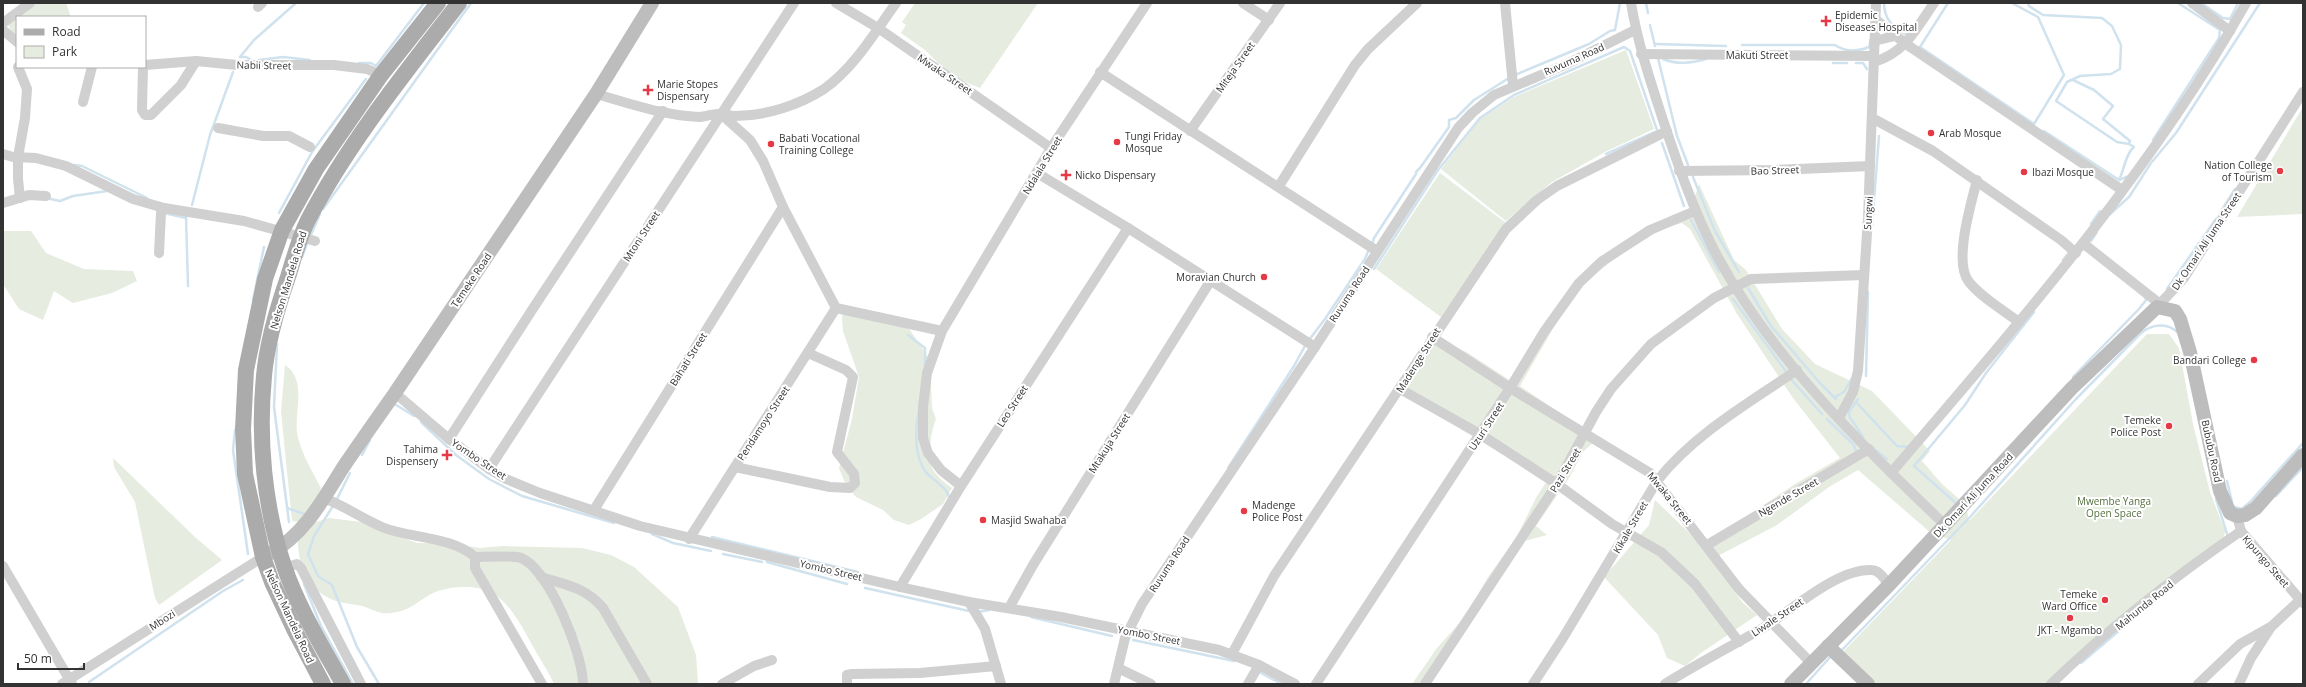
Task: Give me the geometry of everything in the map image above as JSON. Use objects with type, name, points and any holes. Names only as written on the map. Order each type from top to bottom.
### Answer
[{"type":"main road","name":"Nelson Mandela Road","points":[[323,684],[292,624],[263,557],[245,474],[244,407],[246,370],[265,279],[282,230],[316,169],[381,75],[438,3]]},
{"type":"main road","name":"Nelson Mandela Road","points":[[343,684],[308,622],[284,568],[278,549],[269,512],[264,468],[262,426],[264,375],[275,316],[331,179],[361,133],[459,3]]},
{"type":"street","points":[[3,23],[30,3]]},
{"type":"street","name":"Temeke Road","points":[[263,557],[278,549],[304,527],[364,435],[395,393],[596,94],[652,3]]},
{"type":"street","name":"Mtoni Street","points":[[489,469],[794,3]]},
{"type":"street","name":"Mwaka Street","points":[[836,3],[878,28],[1051,148]]},
{"type":"street","points":[[596,94],[663,111],[700,117],[721,114],[734,116],[753,115],[780,109],[801,102],[825,88],[851,64],[896,3]]},
{"type":"street","name":"Ndalala Street","points":[[961,486],[941,470],[928,453],[923,438],[923,407],[927,374],[942,330],[1051,148],[1147,3]]},
{"type":"street","points":[[1243,3],[1269,20]]},
{"type":"street","name":"Miteja Street","points":[[1190,131],[1280,3]]},
{"type":"street","points":[[1279,186],[1355,65],[1368,49],[1417,3]]},
{"type":"street","points":[[1505,3],[1513,85]]},
{"type":"street","points":[[1631,3],[1635,30],[1641,54],[1679,171],[1695,210],[1735,286],[1769,336],[1839,418],[1891,473],[1945,525]]},
{"type":"street","name":"Sungwi","points":[[1839,418],[1853,392],[1858,371],[1870,166],[1876,3]]},
{"type":"street","points":[[1874,59],[1890,56],[1906,44],[1934,3]]},
{"type":"street","points":[[2192,3],[2230,31]]},
{"type":"street","points":[[1891,473],[2019,322],[2072,250],[2084,244],[2202,77],[2246,3]]},
{"type":"street","points":[[1875,19],[1906,44],[2122,190]]},
{"type":"street","points":[[3,30],[16,41]]},
{"type":"street","name":"Ruvuma Road","points":[[1114,684],[1128,631],[1142,604],[1315,347],[1458,128],[1485,101],[1513,85],[1567,64],[1635,30]]},
{"type":"street","points":[[1874,41],[1895,36]]},
{"type":"street","name":"Makuti Street","points":[[1641,54],[1874,59]]},
{"type":"street","points":[[143,68],[142,110],[145,115],[151,115],[181,85],[196,61]]},
{"type":"street","name":"Nabii Street","points":[[146,65],[196,61],[237,65],[350,66],[367,69],[381,75]]},
{"type":"street","points":[[18,68],[27,89],[18,158],[20,198]]},
{"type":"street","points":[[83,102],[92,68]]},
{"type":"street","points":[[1100,72],[1190,131],[1279,186],[1377,251]]},
{"type":"street","name":"Dk Omari Ali Juma Street","points":[[2159,306],[2184,278],[2303,92]]},
{"type":"street","points":[[449,439],[663,111]]},
{"type":"street","points":[[721,114],[742,132],[756,149],[783,207],[837,308],[942,330]]},
{"type":"street","points":[[1872,118],[1933,151],[1977,180],[2072,250]]},
{"type":"street","points":[[218,128],[263,136],[290,136],[310,146]]},
{"type":"street","name":"Madenge Street","points":[[1232,654],[1274,576],[1400,389],[1432,336],[1506,229],[1536,200],[1557,186],[1667,131]]},
{"type":"street","points":[[3,154],[18,158],[36,158],[66,166],[133,199],[164,208],[244,220],[308,238]]},
{"type":"street","name":"Bao Street","points":[[1679,171],[1748,171],[1870,166]]},
{"type":"street","points":[[1037,173],[1212,280],[1315,347]]},
{"type":"street","points":[[1977,180],[1966,231],[1962,267],[1969,283],[2019,322]]},
{"type":"street","points":[[3,203],[35,195],[46,196]]},
{"type":"street","name":"Bahati Street","points":[[594,510],[783,207]]},
{"type":"street","points":[[159,253],[161,213],[164,208]]},
{"type":"street","name":"Uzuri Street","points":[[1316,684],[1510,388],[1544,332],[1579,283],[1601,262],[1650,230],[1695,210]]},
{"type":"street","name":"Leo Street","points":[[900,587],[961,486],[1128,228]]},
{"type":"street","points":[[2084,244],[2159,306]]},
{"type":"street","name":"Pazi Street","points":[[1425,684],[1557,484],[1586,433],[1596,412],[1611,389],[1651,344],[1714,298],[1751,279],[1864,276]]},
{"type":"street","name":"Mtakuja Street","points":[[1009,608],[1033,565],[1212,280]]},
{"type":"street","name":"Bububu Road","points":[[2159,306],[2175,311],[2180,319],[2190,352],[2220,490],[2230,512],[2237,516]]},
{"type":"street","name":"Dk Omari Ali Juma Road","points":[[1791,684],[1889,585],[2072,388],[2159,306]]},
{"type":"street","name":"Pendamoyo Street","points":[[690,539],[837,308]]},
{"type":"street","name":"Mwaka Street","points":[[1432,336],[1510,388],[1642,466],[1657,481],[1739,589],[1811,663]]},
{"type":"street","points":[[735,467],[830,487],[850,488],[855,483],[854,474],[837,452],[853,377],[846,370],[808,353]]},
{"type":"street","name":"Kikale Street","points":[[1533,684],[1627,533],[1657,481],[1669,466],[1692,444],[1797,370]]},
{"type":"street","points":[[1400,389],[1480,434],[1557,484],[1627,533],[1661,552],[1681,569],[1707,599],[1739,642]]},
{"type":"street","name":"Yombo Street","points":[[395,393],[449,439],[489,469],[529,489],[640,526],[690,539],[969,602],[1009,608],[1128,631],[1232,654],[1259,665],[1295,684]]},
{"type":"street","name":"Ngende Street","points":[[1707,545],[1869,449]]},
{"type":"street","points":[[2237,516],[2245,515],[2256,508],[2303,455]]},
{"type":"street","points":[[324,498],[382,526],[406,535],[436,540],[466,549],[474,557],[475,568],[542,684]]},
{"type":"street","name":"Kipungo Steet","points":[[2237,516],[2241,531],[2302,601]]},
{"type":"street","name":"Mahunda Road","points":[[2051,684],[2076,660],[2165,587],[2241,531]]},
{"type":"street","name":"Mbozi","points":[[68,683],[246,566],[263,557]]},
{"type":"street","points":[[474,557],[520,558],[536,570],[574,639],[580,658],[583,684]]},
{"type":"street","points":[[284,568],[297,564],[301,568],[361,684]]},
{"type":"street","points":[[3,566],[68,683]]},
{"type":"street","name":"Liwale Street","points":[[1665,684],[1772,623],[1796,604],[1819,590],[1863,571],[1873,570],[1879,572],[1889,585]]},
{"type":"street","points":[[541,577],[585,591],[594,598],[606,613],[647,684]]},
{"type":"street","points":[[2198,684],[2240,644],[2272,626],[2302,601]]},
{"type":"street","points":[[969,602],[986,629],[1000,684]]},
{"type":"street","points":[[2239,684],[2251,658],[2272,626]]},
{"type":"street","points":[[1828,646],[1861,682]]},
{"type":"street","points":[[722,684],[754,666],[772,660]]},
{"type":"street","points":[[1248,684],[1259,665]]},
{"type":"street","points":[[847,684],[848,675],[852,674],[920,673],[996,666]]},
{"type":"street","points":[[1118,668],[1151,684]]},
{"type":"green space","points":[[26,3],[66,3],[71,16],[16,16],[16,38],[8,24]]},
{"type":"green space","points":[[915,3],[1038,3],[980,88],[960,80],[945,70],[925,50],[901,33],[906,25],[902,22]]},
{"type":"green space","points":[[1626,50],[1654,129],[1607,151],[1552,182],[1506,221],[1441,169],[1480,119],[1514,97]]},
{"type":"green space","points":[[2303,107],[2303,214],[2237,217]]},
{"type":"green space","points":[[1440,173],[1506,223],[1441,317],[1376,269]]},
{"type":"green space","name":"Mwembe Yanga Open Space","points":[[1699,184],[1734,260],[1746,270],[1782,329],[1815,364],[1872,391],[1930,451],[1922,461],[1942,484],[1966,505],[1969,521],[2147,334],[2169,334],[2179,348],[2193,424],[2210,492],[2225,531],[2224,538],[2050,684],[1875,684],[1842,653],[1951,540],[1931,533],[1858,470],[1829,487],[1777,525],[1712,559],[1743,603],[1757,615],[1701,653],[1685,666],[1667,658],[1658,635],[1604,577],[1649,525],[1655,500],[1703,546],[1795,484],[1840,458],[1793,398],[1737,314],[1690,229],[1682,223],[1662,229],[1615,258],[1582,286],[1558,320],[1520,386],[1598,438],[1583,452],[1569,478],[1536,526],[1547,535],[1525,541],[1430,684],[1412,684],[1437,648],[1463,619],[1488,577],[1516,538],[1537,496],[1547,481],[1397,391],[1431,335],[1468,353],[1511,381],[1580,279],[1691,208]]},
{"type":"green space","points":[[3,231],[31,231],[46,253],[84,269],[133,271],[137,281],[112,293],[73,303],[54,291],[43,320],[19,309],[3,284]]},
{"type":"green space","points":[[844,306],[896,322],[910,330],[930,360],[932,408],[936,419],[930,444],[931,463],[936,474],[952,488],[943,504],[921,519],[909,525],[894,520],[883,510],[856,497],[845,483],[839,468],[852,419],[859,377],[843,331],[842,317]]},
{"type":"green space","points":[[285,365],[292,372],[298,389],[297,429],[300,445],[321,488],[315,506],[301,522],[292,521],[281,412]]},
{"type":"green space","points":[[113,458],[196,538],[222,560],[159,605],[155,598],[135,502],[114,467]]},
{"type":"green space","points":[[329,518],[361,522],[417,543],[444,543],[480,548],[503,546],[582,548],[611,555],[634,567],[678,607],[696,655],[698,684],[554,684],[514,614],[500,598],[482,589],[461,587],[446,589],[426,597],[405,610],[391,613],[382,613],[362,606],[335,601],[319,592],[308,579],[301,562],[298,545],[298,537],[313,523]]},
{"type":"waterway","points":[[240,57],[254,40],[296,3]]},
{"type":"waterway","points":[[359,63],[371,63],[376,66],[424,3]]},
{"type":"waterway","points":[[323,209],[471,3]]},
{"type":"waterway","points":[[1515,75],[1589,44],[1610,31],[1615,30],[1620,3]]},
{"type":"waterway","points":[[1646,3],[1648,13]]},
{"type":"waterway","points":[[1884,3],[1884,9],[1888,19],[1894,26],[1908,36]]},
{"type":"waterway","points":[[1948,3],[1920,47],[2034,124],[2064,75],[2038,17],[2012,3]]},
{"type":"waterway","points":[[2028,3],[2029,6],[2043,15],[2102,18],[2112,26],[2121,45],[2120,69],[2111,74],[2080,76],[2067,82],[2056,101],[2117,142],[2129,144],[2134,147],[2127,157],[2119,180],[2044,131]]},
{"type":"waterway","points":[[2153,140],[2219,38],[2220,30],[2178,3]]},
{"type":"waterway","points":[[2201,3],[2223,18],[2230,19],[2238,3]]},
{"type":"waterway","points":[[2109,215],[2129,197],[2151,163],[2176,133],[2260,3]]},
{"type":"waterway","points":[[1650,25],[1655,46]]},
{"type":"waterway","points":[[1742,45],[1835,45],[1843,49],[1860,50],[1869,47],[1870,43]]},
{"type":"waterway","points":[[1655,44],[1726,46]]},
{"type":"waterway","points":[[1374,269],[1438,170],[1480,118],[1514,95],[1624,47],[1630,51],[1658,133]]},
{"type":"waterway","points":[[240,57],[246,57],[253,61]]},
{"type":"waterway","points":[[259,60],[283,57],[310,60]]},
{"type":"waterway","points":[[1658,58],[1677,136],[1688,165]]},
{"type":"waterway","points":[[1663,59],[1684,63],[1706,59]]},
{"type":"waterway","points":[[1833,63],[1847,63]]},
{"type":"waterway","points":[[1856,63],[1863,63],[1867,69]]},
{"type":"waterway","points":[[192,205],[210,135],[233,72]]},
{"type":"waterway","points":[[1372,245],[1374,238],[1416,172],[1449,127],[1449,120],[1456,118],[1474,100],[1509,78]]},
{"type":"waterway","points":[[279,213],[312,152],[366,79]]},
{"type":"waterway","points":[[2073,80],[2094,90],[2113,106],[2103,119],[2130,141],[2129,144]]},
{"type":"waterway","points":[[1606,154],[1655,132]]},
{"type":"waterway","points":[[1872,227],[1879,136]]},
{"type":"waterway","points":[[1662,143],[1684,206]]},
{"type":"waterway","points":[[74,165],[82,166],[147,198]]},
{"type":"waterway","points":[[2119,180],[2129,176]]},
{"type":"waterway","points":[[1693,177],[1715,231],[1739,272]]},
{"type":"waterway","points":[[2220,213],[2235,189]]},
{"type":"waterway","points":[[46,198],[60,201],[73,196],[107,191]]},
{"type":"waterway","points":[[2091,224],[2100,211]]},
{"type":"waterway","points":[[164,213],[186,218]]},
{"type":"waterway","points":[[310,237],[320,214]]},
{"type":"waterway","points":[[186,217],[188,286]]},
{"type":"waterway","points":[[2167,289],[2216,219]]},
{"type":"waterway","points":[[1691,220],[1719,272]]},
{"type":"waterway","points":[[2091,241],[2097,232]]},
{"type":"waterway","points":[[302,257],[308,241]]},
{"type":"waterway","points":[[253,300],[264,247]]},
{"type":"waterway","points":[[1309,340],[1325,319],[1365,259],[1369,249]]},
{"type":"waterway","points":[[2063,260],[2070,251]]},
{"type":"waterway","points":[[1748,288],[1771,326],[1819,382],[1836,399]]},
{"type":"waterway","points":[[1866,376],[1868,292]]},
{"type":"waterway","points":[[2073,377],[2138,310],[2147,299],[2145,298]]},
{"type":"waterway","points":[[1733,299],[1788,374]]},
{"type":"waterway","points":[[1957,504],[1914,466],[1965,405],[1986,373],[2034,312]]},
{"type":"waterway","points":[[1841,651],[1970,517],[2076,399],[2141,333],[2155,326],[2170,327],[2178,333]]},
{"type":"waterway","points":[[908,335],[925,348],[925,367]]},
{"type":"waterway","points":[[277,344],[274,407],[289,522]]},
{"type":"waterway","points":[[1228,468],[1294,366],[1306,344]]},
{"type":"waterway","points":[[1790,378],[1822,414]]},
{"type":"waterway","points":[[1835,397],[1844,392],[1852,378]]},
{"type":"waterway","points":[[1858,399],[1849,412],[1849,416],[1863,437]]},
{"type":"waterway","points":[[1856,402],[1897,446],[1910,447]]},
{"type":"waterway","points":[[393,403],[414,416]]},
{"type":"waterway","points":[[919,411],[916,442],[921,465],[925,471],[943,487],[949,499]]},
{"type":"waterway","points":[[1827,419],[1854,445],[1857,454]]},
{"type":"waterway","points":[[421,422],[456,455],[489,479],[522,496],[614,523]]},
{"type":"waterway","points":[[235,430],[233,450],[248,554]]},
{"type":"waterway","points":[[362,455],[370,440]]},
{"type":"waterway","points":[[2234,507],[2242,509],[2250,502],[2303,443]]},
{"type":"waterway","points":[[1873,448],[1887,459]]},
{"type":"waterway","points":[[2276,496],[2303,467]]},
{"type":"waterway","points":[[336,501],[350,473]]},
{"type":"waterway","points":[[2227,481],[2232,502]]},
{"type":"waterway","points":[[2216,499],[2228,537]]},
{"type":"waterway","points":[[333,506],[314,536],[308,554],[318,576],[332,585],[357,647],[379,684]]},
{"type":"waterway","points":[[287,508],[307,515]]},
{"type":"waterway","points":[[652,534],[673,543],[711,551]]},
{"type":"waterway","points":[[712,537],[858,572]]},
{"type":"waterway","points":[[723,554],[762,562]]},
{"type":"waterway","points":[[767,562],[847,584]]},
{"type":"waterway","points":[[89,682],[223,591],[243,580]]},
{"type":"waterway","points":[[304,584],[321,626],[353,684]]},
{"type":"waterway","points":[[865,588],[969,611]]},
{"type":"waterway","points":[[2081,663],[2154,601]]},
{"type":"waterway","points":[[978,612],[989,610]]},
{"type":"waterway","points":[[1031,617],[1112,636]]},
{"type":"waterway","points":[[1133,640],[1234,661]]},
{"type":"waterway","points":[[1806,684],[1831,656]]},
{"type":"waterway","points":[[1261,673],[1282,684]]},
{"type":"place","name":"Epidemic Diseases Hospital","points":[[1826,21]]},
{"type":"place","name":"Marie Stopes Dispensary","points":[[648,90]]},
{"type":"place","name":"Arab Mosque","points":[[1931,133]]},
{"type":"place","name":"Tungi Friday Mosque","points":[[1117,142]]},
{"type":"place","name":"Babati Vocational Training College","points":[[771,144]]},
{"type":"place","name":"Nation College of Tourism","points":[[2280,171]]},
{"type":"place","name":"Ibazi Mosque","points":[[2024,172]]},
{"type":"place","name":"Nicko Dispensary","points":[[1066,175]]},
{"type":"place","name":"Moravian Church","points":[[1264,277]]},
{"type":"place","name":"Bandari College","points":[[2254,360]]},
{"type":"place","name":"Temeke Police Post","points":[[2169,426]]},
{"type":"place","name":"Tahima Dispensery","points":[[447,455]]},
{"type":"place","name":"Madenge Police Post","points":[[1244,511]]},
{"type":"place","name":"Masjid Swahaba","points":[[983,520]]},
{"type":"place","name":"Temeke Ward Office","points":[[2105,600]]},
{"type":"place","name":"JKT - Mgambo","points":[[2070,618]]}]
